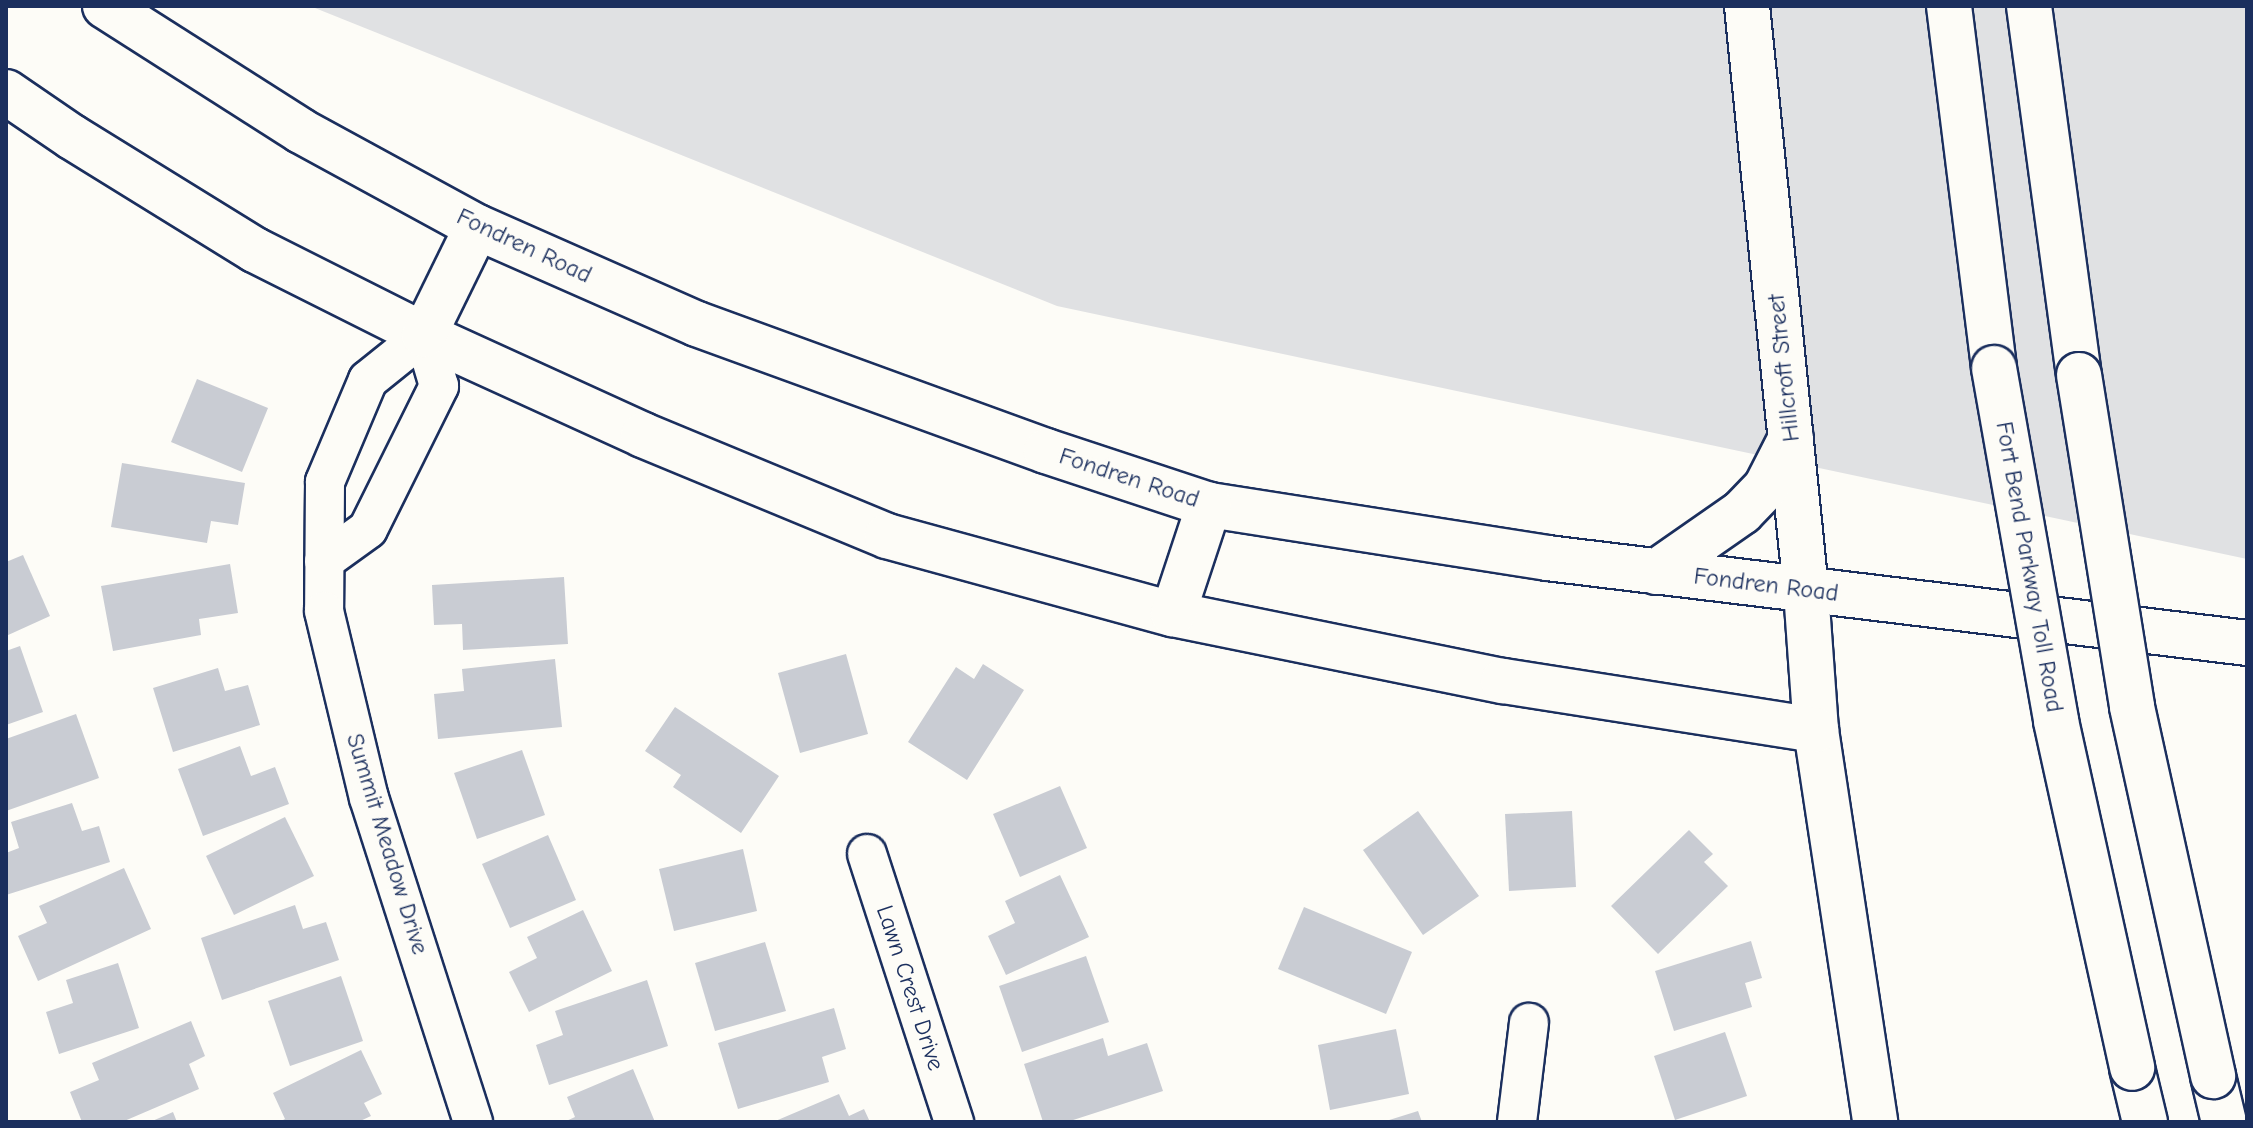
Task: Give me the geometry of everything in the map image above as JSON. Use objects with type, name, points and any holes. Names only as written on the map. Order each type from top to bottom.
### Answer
[{"type":"main road","name":"Fondren Road","points":[[105,6],[301,131],[477,227],[697,324],[1046,451],[1209,505],[1656,572],[2247,643]]},
{"type":"main road","name":"Hillcroft Street","points":[[1747,6],[1806,591],[1816,730],[1875,1122]]},
{"type":"main road","name":"Fort Bend Parkway Toll Road","points":[[1949,6],[1994,368],[2056,721],[2145,1122]]},
{"type":"main road","points":[[2029,6],[2079,375],[2132,707],[2224,1122]]},
{"type":"main road","points":[[6,92],[72,137],[255,250],[424,335],[643,435],[887,536],[1173,614],[1503,681],[1816,730]]},
{"type":"main road","points":[[424,335],[477,227]]},
{"type":"main road","points":[[1656,572],[1742,512],[1766,487],[1791,438]]},
{"type":"main road","points":[[1173,614],[1209,505]]},
{"type":"street","points":[[324,561],[368,529],[439,386],[424,335]]},
{"type":"street","name":"Summit Meadow Drive","points":[[424,335],[368,380],[325,482],[324,611],[369,798],[473,1122]]},
{"type":"street","name":"Lawn Crest Drive","points":[[867,854],[954,1122]]},
{"type":"street","points":[[1517,1122],[1529,1023]]},
{"type":"shaded area","points":[[310,6],[2247,6],[2247,559],[1057,306]]},
{"type":"building","points":[[197,379],[268,408],[242,472],[171,442]]},
{"type":"building","points":[[122,463],[245,483],[238,525],[211,521],[207,543],[111,527]]},
{"type":"building","points":[[23,555],[50,616],[6,636],[6,562]]},
{"type":"building","points":[[230,564],[238,613],[199,619],[201,635],[113,651],[101,586]]},
{"type":"building","points":[[564,577],[568,644],[463,650],[462,624],[434,625],[432,585]]},
{"type":"building","points":[[20,646],[43,712],[6,725],[6,651]]},
{"type":"building","points":[[846,654],[868,734],[800,753],[778,673]]},
{"type":"building","points":[[555,659],[562,727],[438,739],[434,694],[464,691],[462,669]]},
{"type":"building","points":[[983,664],[1024,690],[967,780],[908,742],[956,667],[974,679]]},
{"type":"building","points":[[218,668],[225,691],[248,685],[260,725],[173,752],[153,688]]},
{"type":"building","points":[[675,707],[779,776],[741,833],[673,787],[681,775],[645,751]]},
{"type":"building","points":[[76,714],[99,778],[6,811],[6,739]]},
{"type":"building","points":[[240,746],[251,776],[275,767],[289,804],[203,836],[178,769]]},
{"type":"building","points":[[522,750],[545,815],[477,839],[454,773]]},
{"type":"building","points":[[1060,786],[1087,848],[1020,877],[993,814]]},
{"type":"building","points":[[72,803],[82,831],[99,826],[110,862],[6,895],[6,853],[19,848],[11,822]]},
{"type":"building","points":[[1418,811],[1479,896],[1423,935],[1363,850]]},
{"type":"building","points":[[1572,811],[1576,887],[1509,891],[1505,814]]},
{"type":"building","points":[[285,817],[314,876],[234,915],[206,856]]},
{"type":"building","points":[[1689,830],[1713,854],[1704,862],[1728,886],[1658,954],[1611,906]]},
{"type":"building","points":[[548,835],[576,900],[510,928],[482,864]]},
{"type":"building","points":[[743,849],[757,911],[674,931],[659,869]]},
{"type":"building","points":[[124,868],[151,929],[38,981],[18,936],[47,923],[39,906]]},
{"type":"building","points":[[1060,875],[1089,937],[1006,975],[988,936],[1015,923],[1005,901]]},
{"type":"building","points":[[295,905],[303,929],[326,922],[339,960],[222,1000],[201,938]]},
{"type":"building","points":[[1304,907],[1412,952],[1386,1014],[1278,969]]},
{"type":"building","points":[[583,910],[612,971],[529,1012],[509,972],[537,958],[527,937]]},
{"type":"building","points":[[1751,941],[1762,978],[1745,983],[1752,1007],[1674,1031],[1655,971]]},
{"type":"building","points":[[765,942],[786,1011],[715,1031],[695,963]]},
{"type":"building","points":[[1086,956],[1109,1022],[1022,1052],[999,986]]},
{"type":"building","points":[[118,963],[139,1028],[59,1054],[46,1012],[73,1003],[66,980]]},
{"type":"building","points":[[341,976],[363,1041],[290,1066],[268,1001]]},
{"type":"building","points":[[647,980],[668,1046],[549,1085],[536,1045],[563,1035],[555,1011]]},
{"type":"building","points":[[834,1008],[846,1049],[822,1057],[829,1082],[738,1109],[718,1043]]},
{"type":"building","points":[[191,1021],[205,1056],[189,1064],[199,1089],[122,1122],[82,1122],[70,1092],[99,1080],[92,1063]]},
{"type":"building","points":[[1396,1029],[1409,1094],[1330,1110],[1318,1045]]},
{"type":"building","points":[[1725,1032],[1747,1096],[1675,1120],[1654,1056]]},
{"type":"building","points":[[1103,1038],[1108,1056],[1147,1043],[1163,1091],[1067,1122],[1043,1122],[1024,1064]]},
{"type":"building","points":[[361,1050],[382,1094],[364,1103],[371,1116],[358,1122],[279,1122],[285,1119],[273,1093]]},
{"type":"building","points":[[633,1069],[655,1122],[564,1122],[575,1117],[567,1097]]},
{"type":"building","points":[[839,1094],[849,1116],[864,1109],[870,1122],[773,1122]]},
{"type":"building","points":[[1418,1111],[1422,1122],[1386,1122],[1386,1121]]},
{"type":"building","points":[[173,1112],[177,1122],[150,1122]]}]
